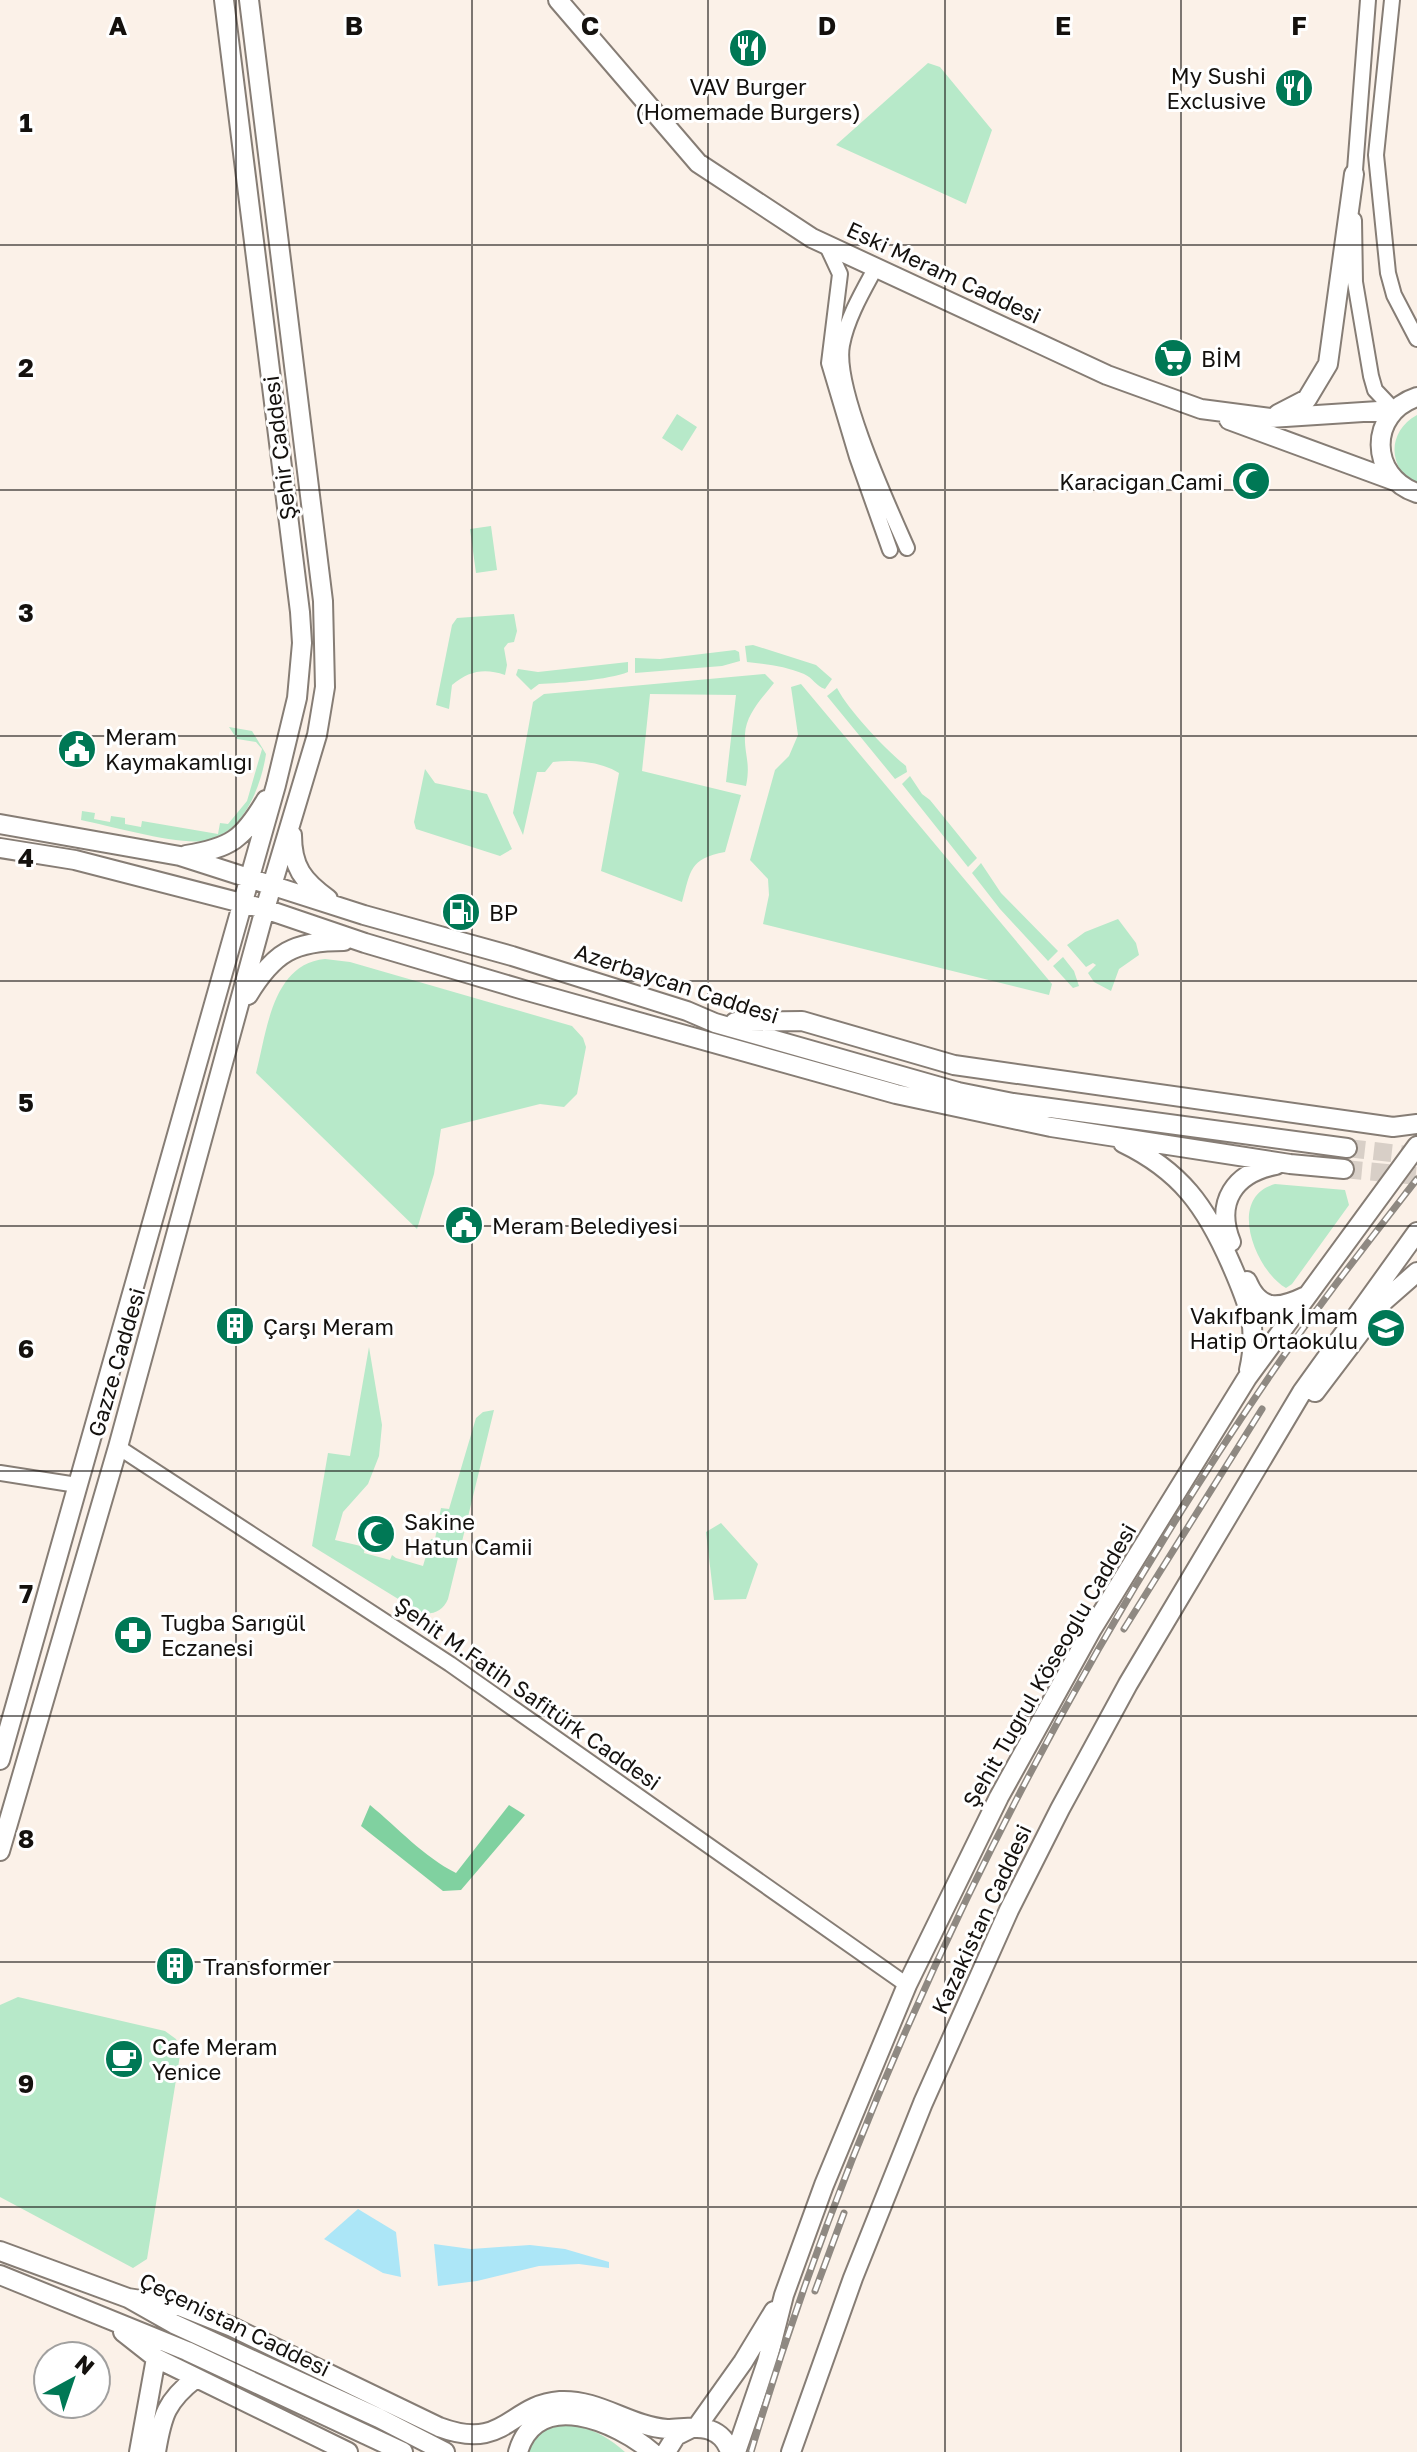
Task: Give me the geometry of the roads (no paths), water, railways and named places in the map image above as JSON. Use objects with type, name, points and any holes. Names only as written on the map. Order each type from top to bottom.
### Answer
[{"type":"main road","name":"Şehir Caddesi","points":[[224,0],[302,643],[297,698],[250,878]]},
{"type":"main road","name":"Şehir Caddesi","points":[[249,0],[325,637],[325,687],[317,735],[272,885]]},
{"type":"main road","name":"Eski Meram Caddesi","points":[[558,0],[698,163],[812,238],[1107,375],[1201,409],[1270,418],[1394,410]]},
{"type":"main road","points":[[1270,418],[1307,399],[1328,364],[1354,174]]},
{"type":"main road","points":[[1395,481],[1384,465],[1379,446],[1383,426],[1394,410],[1417,397]]},
{"type":"main road","points":[[1201,409],[1395,481],[1417,493]]},
{"type":"main road","points":[[180,856],[230,844],[246,830],[276,785]]},
{"type":"main road","points":[[291,816],[292,853],[303,879],[326,898],[346,909]]},
{"type":"main road","name":"Azerbaycan Caddesi","points":[[0,824],[180,856],[346,909],[527,961],[687,1011],[715,1023],[958,1092],[1013,1103],[1347,1148]]},
{"type":"main road","name":"Azerbaycan Caddesi","points":[[0,848],[75,860],[265,909],[365,943],[624,1019],[896,1094],[1023,1122],[1290,1164],[1344,1169]]},
{"type":"main road","name":"Gazze Caddesi","points":[[0,1760],[250,878]]},
{"type":"main road","name":"Gazze Caddesi","points":[[0,1851],[118,1447],[272,885]]},
{"type":"main road","points":[[234,1027],[259,978],[280,955],[307,944],[365,943]]},
{"type":"main road","points":[[715,1023],[802,1021],[954,1065],[1377,1125],[1417,1124]]},
{"type":"main road","points":[[1106,1134],[1169,1171],[1197,1199],[1212,1221],[1248,1302],[1252,1318],[1254,1346],[1247,1378]]},
{"type":"main road","name":"Şehit Tuğrul Köseoğlu Caddesi","points":[[784,2295],[824,2185],[907,1985],[999,1797],[1046,1710],[1127,1571],[1247,1378],[1417,1146]]},
{"type":"main road","points":[[1290,1164],[1265,1167],[1248,1174],[1231,1192],[1224,1218],[1251,1290],[1258,1299],[1278,1306],[1306,1296]]},
{"type":"main road","points":[[1277,1437],[1308,1383],[1417,1232]]},
{"type":"main road","points":[[1277,1437],[1323,1383],[1384,1301],[1417,1272]]},
{"type":"main road","name":"Kazakistan Caddesi","points":[[791,2452],[853,2278],[912,2132],[1009,1910],[1128,1684],[1277,1437]]},
{"type":"main road","points":[[0,2240],[37,2264]]},
{"type":"main road","name":"Çeçenistan Caddesi","points":[[0,2251],[128,2298],[174,2324],[379,2418],[445,2452]]},
{"type":"main road","name":"Çeçenistan Caddesi","points":[[0,2275],[187,2351],[403,2452]]},
{"type":"main road","points":[[666,2452],[676,2436],[695,2428],[743,2362],[784,2295]]},
{"type":"main road","points":[[128,2298],[179,2306],[232,2327],[439,2427],[462,2435],[494,2432],[535,2408],[564,2401],[605,2408],[655,2427],[695,2428],[718,2434],[733,2452],[767,2362],[784,2295]]},
{"type":"main road","points":[[105,2318],[156,2358],[348,2452]]},
{"type":"main road","points":[[139,2452],[156,2358]]},
{"type":"main road","points":[[156,2452],[162,2418],[173,2398],[196,2378]]},
{"type":"main road","points":[[518,2452],[524,2437],[536,2424],[552,2417],[569,2415],[610,2425],[652,2452]]},
{"type":"street","points":[[1368,0],[1354,174],[1355,282],[1357,306],[1375,390],[1394,410]]},
{"type":"street","points":[[1392,0],[1376,155],[1388,273],[1394,295],[1417,339]]},
{"type":"street","points":[[826,244],[840,274],[829,363],[857,457],[890,550]]},
{"type":"street","points":[[876,267],[860,295],[842,344],[840,368],[868,451],[907,548]]},
{"type":"street","name":"Şehit M.Fatih Safitürk Caddesi","points":[[118,1447],[450,1664],[907,1985]]},
{"type":"street","points":[[0,1473],[77,1485]]},
{"type":"water","points":[[358,2209],[396,2232],[401,2277],[383,2273],[324,2239]]},
{"type":"water","points":[[434,2244],[471,2249],[530,2245],[565,2249],[609,2262],[609,2268],[579,2264],[539,2266],[477,2281],[438,2286]]},
{"type":"tunnel","points":[[1347,1148],[1417,1156]]},
{"type":"tunnel","points":[[1344,1169],[1417,1176]]},
{"type":"railway","points":[[751,2452],[796,2312],[847,2172],[904,2034],[967,1898],[1035,1764],[1107,1634],[1184,1506],[1301,1331],[1417,1179]]},
{"type":"railway","points":[[1124,1629],[1262,1409]]},
{"type":"railway","points":[[815,2291],[844,2213]]},
{"type":"place","name":"VAV Burger (Homemade Burgers)","points":[[748,48]]},
{"type":"place","name":"My Sushi Exclusive","points":[[1294,88]]},
{"type":"place","name":"BİM","points":[[1173,358]]},
{"type":"place","name":"Karaciğan Cami","points":[[1251,481]]},
{"type":"place","name":"Meram Kaymakamlığı","points":[[77,749]]},
{"type":"place","name":"BP","points":[[461,912]]},
{"type":"place","name":"Meram Belediyesi","points":[[464,1225]]},
{"type":"place","name":"Çarşı Meram","points":[[235,1326]]},
{"type":"place","name":"Vakıfbank İmam Hatip Ortaokulu","points":[[1386,1328]]},
{"type":"place","name":"Sakine Hatun Camii","points":[[376,1534]]},
{"type":"place","name":"Tuğba Sarıgül Eczanesi","points":[[133,1635]]},
{"type":"place","name":"Transformer","points":[[175,1966]]},
{"type":"place","name":"Cafe Meram Yenice","points":[[124,2059]]}]
